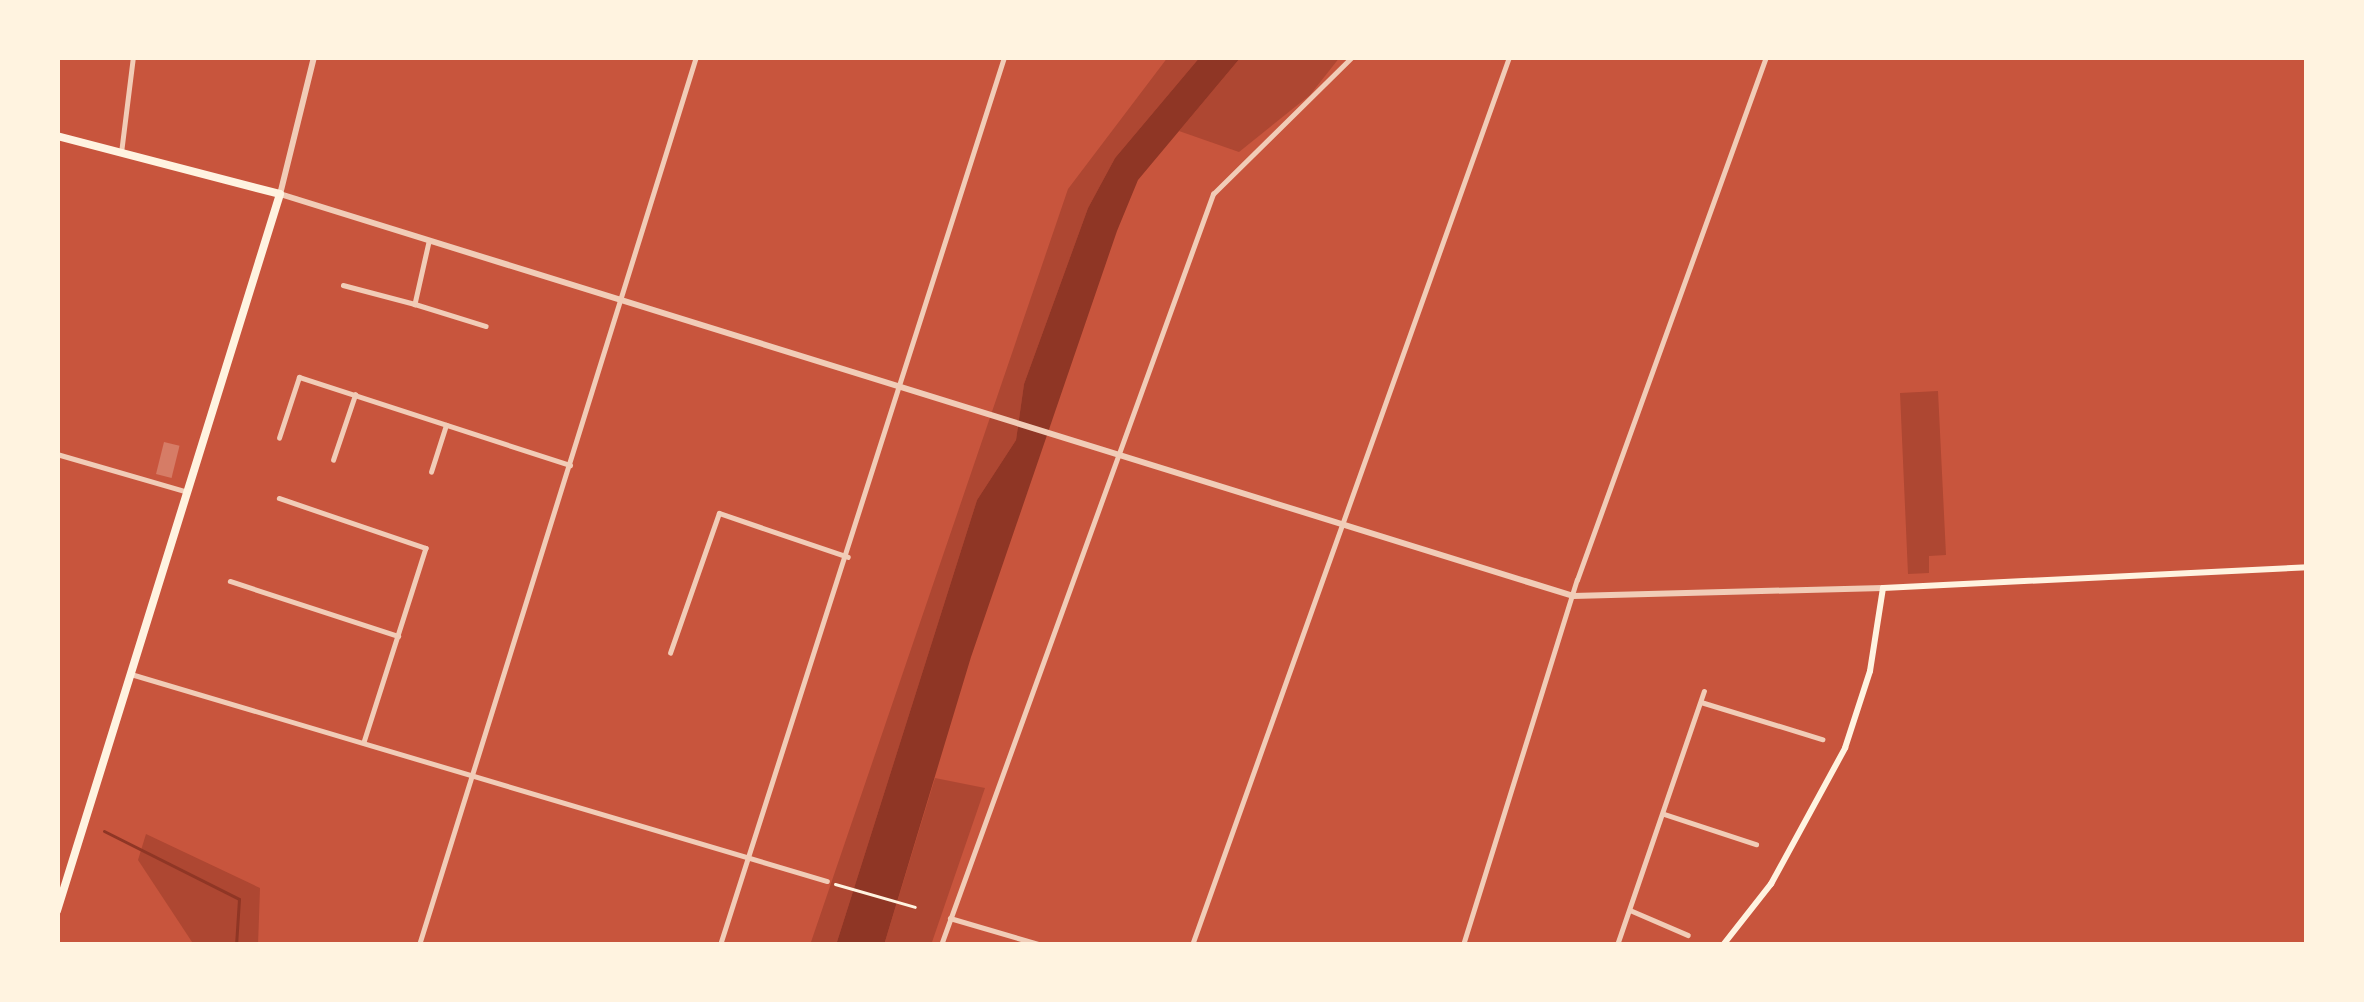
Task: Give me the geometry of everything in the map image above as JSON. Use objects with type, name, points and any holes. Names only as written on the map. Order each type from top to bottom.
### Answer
[{"type":"main road","points":[[57,136],[280,194],[57,911]]},
{"type":"main road","points":[[1723,945],[1771,884],[1845,748],[1870,671],[1882,588],[2307,567]]},
{"type":"street","points":[[121,154],[133,57]]},
{"type":"street","points":[[314,57],[280,194],[1573,596],[1882,588]]},
{"type":"street","points":[[418,945],[696,57]]},
{"type":"street","points":[[720,945],[848,557],[1004,57]]},
{"type":"street","points":[[941,945],[1114,453],[1213,194],[1352,57]]},
{"type":"street","points":[[1192,945],[1509,57]]},
{"type":"street","points":[[1463,945],[1573,596],[1766,57]]},
{"type":"street","points":[[415,304],[429,242]]},
{"type":"street","points":[[343,285],[486,326]]},
{"type":"street","points":[[279,438],[298,377],[570,465]]},
{"type":"street","points":[[333,460],[356,395]]},
{"type":"street","points":[[431,472],[446,424]]},
{"type":"street","points":[[57,454],[188,492]]},
{"type":"street","points":[[279,498],[426,548],[364,742]]},
{"type":"street","points":[[670,653],[719,512],[848,557]]},
{"type":"street","points":[[230,581],[398,636]]},
{"type":"street","points":[[131,674],[827,881]]},
{"type":"street","points":[[1617,945],[1705,691]]},
{"type":"street","points":[[1701,702],[1822,739]]},
{"type":"street","points":[[1662,814],[1756,844]]},
{"type":"street","points":[[1630,910],[1688,935]]},
{"type":"street","points":[[950,918],[1042,945]]},
{"type":"path","points":[[827,881],[915,907]]},
{"type":"shaded area","points":[[1168,57],[1200,57],[1115,158],[1088,208],[1024,384],[1016,440],[977,500],[836,945],[810,945],[1068,189]]},
{"type":"shaded area","points":[[1200,57],[1241,57],[1138,180],[1117,231],[971,657],[884,945],[836,945],[977,500],[1016,440],[1024,384],[1088,208],[1115,158]]},
{"type":"shaded area","points":[[1241,57],[1340,57],[1310,95],[1239,152],[1179,131]]},
{"type":"shaded area","points":[[1938,391],[1946,555],[1929,556],[1929,573],[1908,574],[1900,393]]},
{"type":"shaded area","points":[[935,778],[985,788],[931,945],[884,945]]},
{"type":"shaded area","points":[[146,834],[260,888],[258,945],[194,945],[138,860]]},
{"type":"building","points":[[164,442],[180,446],[172,478],[156,474]]},
{"type":"waterway","points":[[104,831],[239,899],[236,945]]}]
